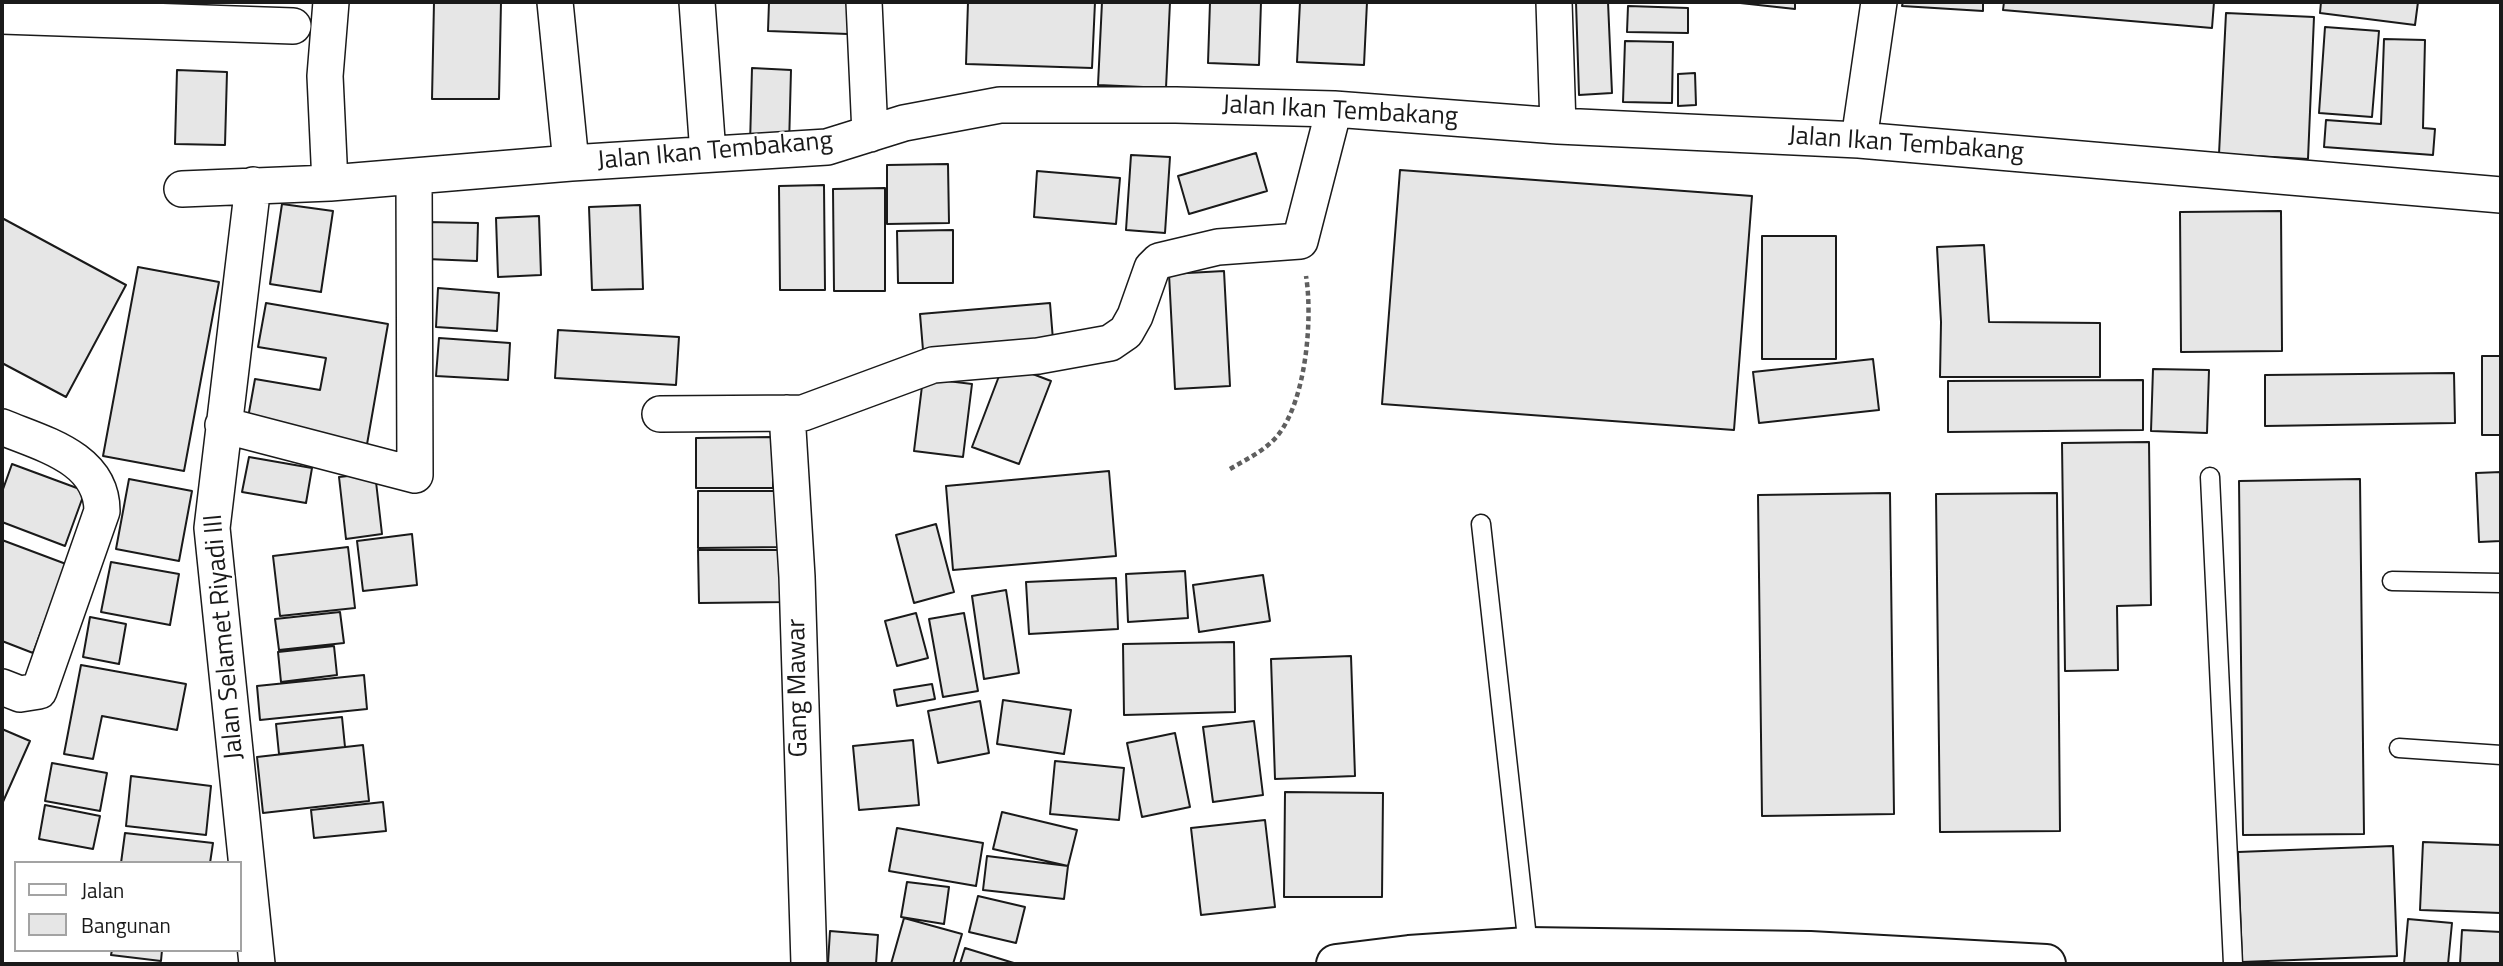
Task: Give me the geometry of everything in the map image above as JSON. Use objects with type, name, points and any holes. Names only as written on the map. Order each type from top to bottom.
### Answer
[{"type":"main road","points":[[1336,964],[1528,947],[1837,952],[2046,964]]},
{"type":"street","points":[[330,183],[325,76],[331,2]]},
{"type":"street","points":[[555,2],[571,163]]},
{"type":"street","points":[[697,2],[708,154]]},
{"type":"street","points":[[864,2],[870,134]]},
{"type":"street","points":[[1554,2],[1558,126]]},
{"type":"street","points":[[1859,140],[1879,2]]},
{"type":"street","points":[[2,16],[293,26]]},
{"type":"street","name":"Jalan Ikan Tembakang","points":[[182,188],[330,183],[571,163],[827,147],[904,123],[1000,105],[1334,109],[1558,126],[1859,140],[2501,195]]},
{"type":"street","points":[[660,414],[787,413],[817,408],[933,365],[1038,356],[1110,344],[1125,332],[1135,316],[1152,268],[1159,261],[1218,247],[1300,241],[1334,109]]},
{"type":"street","points":[[223,425],[415,475],[414,176]]},
{"type":"street","name":"Jalan Selamet Riyadi III","points":[[253,185],[212,528],[257,964]]},
{"type":"street","name":"Gang Mawar","points":[[787,413],[797,577],[809,964]]},
{"type":"street","points":[[2,427],[68,455],[97,484],[102,496],[102,511],[39,691],[20,694],[2,687]]},
{"type":"lane","points":[[2210,477],[2233,964]]},
{"type":"lane","points":[[1481,524],[1528,947]]},
{"type":"lane","points":[[2392,581],[2501,583]]},
{"type":"lane","points":[[2399,748],[2501,755]]},
{"type":"path","points":[[1230,469],[1265,449],[1280,433],[1295,404],[1304,373],[1307,300],[1300,241]]},
{"type":"building","points":[[434,2],[501,2],[499,99],[432,99]]},
{"type":"building","points":[[769,2],[849,2],[848,34],[768,31]]},
{"type":"building","points":[[968,2],[1095,2],[1092,68],[966,64]]},
{"type":"building","points":[[1102,2],[1170,2],[1166,88],[1098,85]]},
{"type":"building","points":[[1210,2],[1261,2],[1259,65],[1208,63]]},
{"type":"building","points":[[1300,2],[1367,2],[1364,65],[1297,62]]},
{"type":"building","points":[[1576,2],[1608,2],[1612,93],[1579,95]]},
{"type":"building","points":[[1731,2],[1795,2],[1795,9]]},
{"type":"building","points":[[1903,2],[1983,2],[1983,11],[1902,6]]},
{"type":"building","points":[[2004,2],[2214,2],[2212,28],[2003,10]]},
{"type":"building","points":[[2321,2],[2418,2],[2415,25],[2320,13]]},
{"type":"building","points":[[1628,6],[1688,8],[1688,33],[1627,32]]},
{"type":"building","points":[[2226,13],[2314,17],[2308,159],[2219,154]]},
{"type":"building","points":[[2325,27],[2379,31],[2372,117],[2319,113]]},
{"type":"building","points":[[2384,39],[2425,40],[2423,128],[2435,129],[2433,155],[2324,147],[2326,120],[2381,124]]},
{"type":"building","points":[[1625,41],[1673,42],[1672,103],[1623,102]]},
{"type":"building","points":[[752,68],[791,70],[789,146],[750,145]]},
{"type":"building","points":[[177,70],[227,72],[225,145],[175,144]]},
{"type":"building","points":[[1695,73],[1696,105],[1678,106],[1678,74]]},
{"type":"building","points":[[1256,153],[1267,191],[1189,214],[1178,176]]},
{"type":"building","points":[[1131,155],[1170,157],[1165,233],[1126,230]]},
{"type":"building","points":[[948,164],[949,223],[887,224],[887,165]]},
{"type":"building","points":[[1400,170],[1752,196],[1734,430],[1382,404]]},
{"type":"building","points":[[1037,171],[1120,178],[1116,224],[1034,217]]},
{"type":"building","points":[[824,185],[825,290],[780,290],[779,186]]},
{"type":"building","points":[[885,188],[885,291],[834,291],[833,189]]},
{"type":"building","points":[[282,204],[333,211],[321,292],[270,284]]},
{"type":"building","points":[[640,205],[643,289],[592,290],[589,207]]},
{"type":"building","points":[[2281,211],[2282,351],[2181,352],[2180,212]]},
{"type":"building","points":[[539,216],[541,275],[498,277],[496,218]]},
{"type":"building","points":[[2,218],[126,285],[66,397],[2,363]]},
{"type":"building","points":[[427,222],[478,223],[477,261],[427,259]]},
{"type":"building","points":[[953,230],[953,283],[898,283],[897,231]]},
{"type":"building","points":[[1762,236],[1836,236],[1836,359],[1762,359]]},
{"type":"building","points":[[1984,245],[1989,322],[2100,323],[2100,377],[1940,377],[1941,322],[1937,247]]},
{"type":"building","points":[[138,267],[219,282],[184,471],[103,456]]},
{"type":"building","points":[[1224,271],[1230,386],[1175,389],[1169,274]]},
{"type":"building","points":[[438,288],[499,293],[497,331],[436,327]]},
{"type":"building","points":[[266,303],[388,324],[366,450],[246,429],[255,379],[320,390],[326,358],[258,347]]},
{"type":"building","points":[[1050,303],[1053,340],[923,350],[920,314]]},
{"type":"building","points":[[558,330],[679,337],[676,385],[555,378]]},
{"type":"building","points":[[439,338],[510,343],[508,380],[436,376]]},
{"type":"building","points":[[2482,356],[2501,356],[2501,435],[2482,435]]},
{"type":"building","points":[[1873,359],[1879,410],[1759,423],[1753,372]]},
{"type":"building","points":[[1004,363],[1051,381],[1019,464],[972,447]]},
{"type":"building","points":[[2153,369],[2209,370],[2207,433],[2151,431]]},
{"type":"building","points":[[2454,373],[2455,423],[2265,426],[2265,375]]},
{"type":"building","points":[[923,378],[972,384],[963,457],[914,451]]},
{"type":"building","points":[[2143,380],[2143,430],[1948,432],[1948,381]]},
{"type":"building","points":[[773,437],[773,488],[696,488],[696,438]]},
{"type":"building","points":[[2149,442],[2151,605],[2117,606],[2118,670],[2065,671],[2062,443]]},
{"type":"building","points":[[249,457],[312,468],[306,503],[242,492]]},
{"type":"building","points":[[12,464],[85,491],[65,546],[2,522],[2,492]]},
{"type":"building","points":[[1109,471],[1116,556],[953,570],[946,486]]},
{"type":"building","points":[[2501,472],[2501,541],[2479,542],[2476,473]]},
{"type":"building","points":[[375,473],[382,534],[346,539],[339,477]]},
{"type":"building","points":[[129,479],[192,491],[179,561],[116,549]]},
{"type":"building","points":[[2360,479],[2364,834],[2243,835],[2239,481]]},
{"type":"building","points":[[698,491],[784,491],[784,547],[698,548]]},
{"type":"building","points":[[1890,493],[1894,814],[1762,816],[1758,495]]},
{"type":"building","points":[[2057,493],[2060,831],[1940,832],[1936,494]]},
{"type":"building","points":[[936,524],[954,592],[914,603],[896,535]]},
{"type":"building","points":[[412,534],[417,585],[363,591],[357,541]]},
{"type":"building","points":[[2,540],[66,564],[33,653],[2,641]]},
{"type":"building","points":[[348,547],[355,608],[280,616],[273,556]]},
{"type":"building","points":[[698,550],[787,550],[787,602],[699,603]]},
{"type":"building","points":[[111,562],[179,574],[170,625],[101,612]]},
{"type":"building","points":[[1185,571],[1188,618],[1128,622],[1126,574]]},
{"type":"building","points":[[1263,575],[1270,621],[1199,632],[1193,585]]},
{"type":"building","points":[[1116,578],[1118,629],[1029,634],[1026,582]]},
{"type":"building","points":[[1006,590],[1019,673],[984,679],[972,596]]},
{"type":"building","points":[[340,612],[344,643],[279,650],[275,619]]},
{"type":"building","points":[[916,613],[928,658],[897,666],[885,621]]},
{"type":"building","points":[[964,613],[978,691],[943,697],[929,619]]},
{"type":"building","points":[[90,617],[126,624],[119,664],[83,657]]},
{"type":"building","points":[[1234,642],[1235,712],[1124,715],[1123,644]]},
{"type":"building","points":[[334,646],[337,675],[281,682],[278,652]]},
{"type":"building","points":[[1351,656],[1355,776],[1275,779],[1271,659]]},
{"type":"building","points":[[81,665],[186,684],[177,730],[102,716],[93,759],[64,754]]},
{"type":"building","points":[[364,675],[367,709],[260,720],[257,686]]},
{"type":"building","points":[[932,684],[935,699],[897,706],[894,690]]},
{"type":"building","points":[[1003,700],[1071,710],[1064,754],[997,744]]},
{"type":"building","points":[[980,701],[989,753],[938,763],[928,711]]},
{"type":"building","points":[[342,717],[345,747],[279,754],[276,724]]},
{"type":"building","points":[[1254,721],[1263,795],[1213,802],[1203,727]]},
{"type":"building","points":[[2,729],[30,741],[2,804]]},
{"type":"building","points":[[1175,733],[1190,807],[1142,817],[1127,743]]},
{"type":"building","points":[[913,740],[919,805],[859,810],[853,746]]},
{"type":"building","points":[[363,745],[369,801],[263,813],[257,757]]},
{"type":"building","points":[[1055,761],[1124,768],[1119,820],[1050,814]]},
{"type":"building","points":[[52,763],[107,773],[100,811],[45,801]]},
{"type":"building","points":[[131,776],[211,786],[206,835],[126,826]]},
{"type":"building","points":[[1285,792],[1383,793],[1382,897],[1284,897]]},
{"type":"building","points":[[383,802],[386,831],[314,838],[311,810]]},
{"type":"building","points":[[45,805],[100,816],[93,849],[39,839]]},
{"type":"building","points":[[1002,812],[1077,830],[1068,866],[993,849]]},
{"type":"building","points":[[1265,820],[1275,907],[1201,915],[1191,828]]},
{"type":"building","points":[[897,828],[983,843],[976,886],[889,871]]},
{"type":"building","points":[[125,833],[213,843],[210,861],[121,861]]},
{"type":"building","points":[[2423,842],[2501,845],[2501,913],[2420,910]]},
{"type":"building","points":[[2393,846],[2397,956],[2242,962],[2238,852]]},
{"type":"building","points":[[987,856],[1068,866],[1064,899],[983,890]]},
{"type":"building","points":[[907,882],[949,887],[944,924],[901,917]]},
{"type":"building","points":[[978,896],[1025,907],[1016,943],[969,932]]},
{"type":"building","points":[[904,918],[962,934],[953,964],[891,964]]},
{"type":"building","points":[[2408,919],[2452,923],[2448,964],[2404,964]]},
{"type":"building","points":[[2462,930],[2501,932],[2501,964],[2460,964]]},
{"type":"building","points":[[830,931],[878,935],[876,964],[828,963]]},
{"type":"building","points":[[965,948],[1017,964],[960,964]]},
{"type":"building","points":[[112,952],[162,952],[161,961],[111,955]]}]
